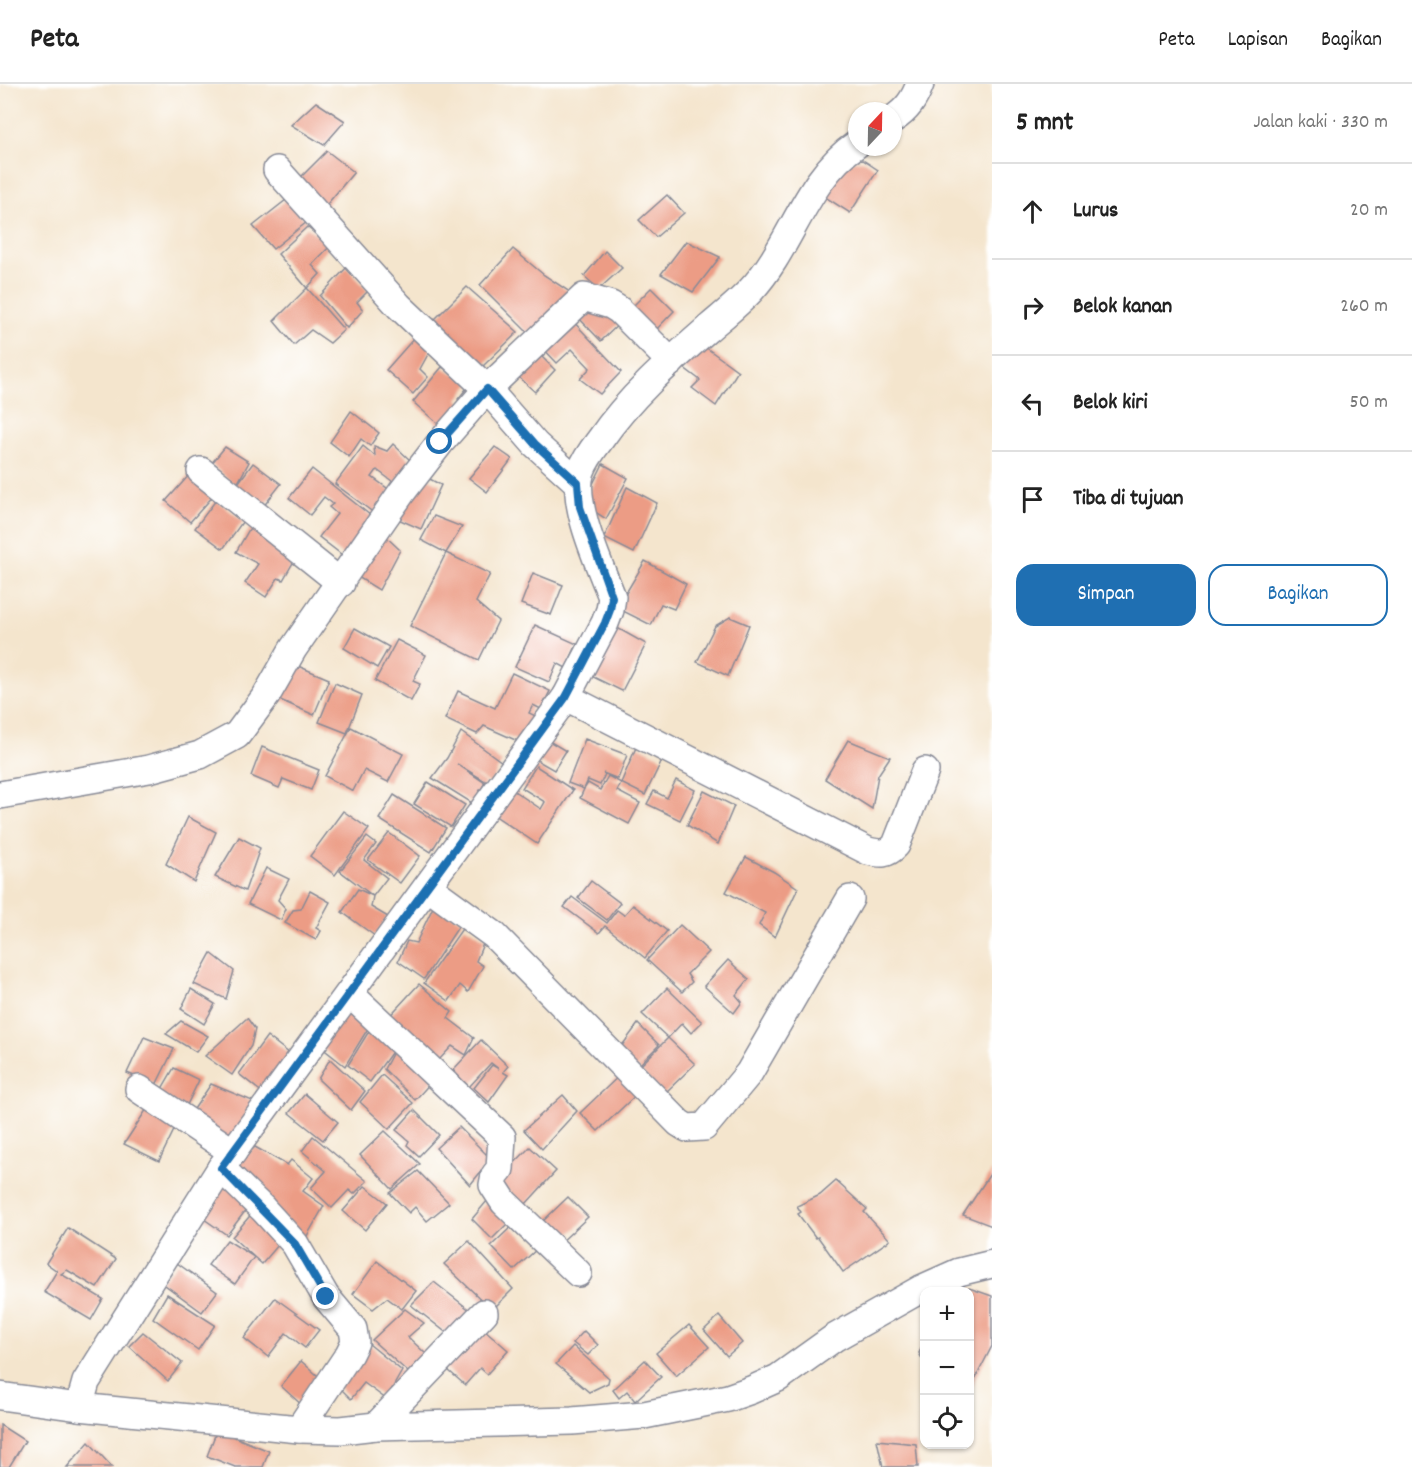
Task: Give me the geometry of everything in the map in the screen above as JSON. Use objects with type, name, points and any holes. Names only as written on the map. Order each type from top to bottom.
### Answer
[{"type":"street","points":[[902,113],[916,94],[920,84]]},
{"type":"street","points":[[79,1407],[86,1382],[227,1160],[566,697],[605,623],[612,597],[580,507],[578,483],[581,470],[615,417],[671,362],[751,290],[768,268],[809,196],[848,150]]},
{"type":"street","points":[[276,170],[399,306],[487,389],[535,444],[578,483]]},
{"type":"street","points":[[0,795],[149,769],[201,755],[237,735],[266,696],[293,649],[402,492],[440,442],[487,389],[585,297],[611,305],[619,310],[671,362]]},
{"type":"street","points":[[201,471],[341,583]]},
{"type":"street","points":[[566,697],[868,851],[882,854],[890,851],[896,845],[925,771]]},
{"type":"street","points":[[428,887],[494,935],[687,1128],[704,1127],[749,1073],[850,899]]},
{"type":"street","points":[[350,994],[502,1137],[503,1155],[500,1169],[495,1175],[494,1185],[504,1202],[578,1273]]},
{"type":"street","points":[[139,1089],[227,1160],[295,1244],[326,1297],[353,1329],[355,1342],[349,1354],[298,1429]]},
{"type":"street","points":[[0,1396],[79,1407],[298,1429],[341,1430],[376,1425],[572,1421],[644,1415],[728,1398],[778,1378],[834,1338],[921,1289],[959,1272],[992,1264]]},
{"type":"street","points":[[376,1425],[484,1313]]},
{"type":"building","points":[[316,102],[345,121],[324,145],[291,125]]},
{"type":"building","points":[[327,151],[354,172],[323,209],[297,181]]},
{"type":"building","points":[[863,160],[878,170],[850,213],[822,195],[841,163]]},
{"type":"building","points":[[667,195],[684,213],[656,237],[639,220]]},
{"type":"building","points":[[286,200],[307,222],[273,249],[253,226]]},
{"type":"building","points":[[307,227],[330,246],[312,265],[320,274],[307,288],[278,254]]},
{"type":"building","points":[[686,241],[720,257],[693,292],[661,274]]},
{"type":"building","points":[[513,249],[544,275],[579,298],[553,323],[527,332],[480,285]]},
{"type":"building","points":[[605,251],[622,268],[599,289],[584,276]]},
{"type":"building","points":[[347,267],[368,291],[357,302],[363,310],[347,328],[320,296]]},
{"type":"building","points":[[467,287],[518,332],[482,367],[454,341],[435,319]]},
{"type":"building","points":[[307,288],[344,330],[330,343],[311,330],[294,345],[274,321]]},
{"type":"building","points":[[651,288],[674,311],[651,335],[627,312]]},
{"type":"building","points":[[585,305],[622,321],[601,341],[575,314]]},
{"type":"building","points":[[569,317],[621,372],[600,394],[580,379],[590,368],[572,349],[557,363],[539,344]]},
{"type":"building","points":[[416,336],[432,347],[420,369],[428,377],[413,394],[386,370]]},
{"type":"building","points":[[701,344],[738,371],[716,406],[692,388],[700,380],[683,367]]},
{"type":"building","points":[[534,349],[555,370],[535,392],[513,372]]},
{"type":"building","points":[[442,367],[471,383],[458,399],[465,408],[446,431],[413,402]]},
{"type":"building","points":[[351,411],[379,433],[370,446],[361,439],[349,457],[330,442]]},
{"type":"building","points":[[393,444],[411,461],[396,484],[377,470],[372,477],[391,491],[374,513],[335,484],[363,446],[375,456],[374,446],[387,451]]},
{"type":"building","points":[[225,447],[249,462],[236,486],[211,464]]},
{"type":"building","points":[[495,447],[512,459],[487,492],[469,478]]},
{"type":"building","points":[[253,463],[281,484],[263,507],[236,486]]},
{"type":"building","points":[[603,464],[628,478],[606,519],[583,504]]},
{"type":"building","points":[[312,469],[380,523],[350,561],[319,537],[337,514],[329,507],[333,504],[324,497],[310,515],[289,498]]},
{"type":"building","points":[[191,473],[215,494],[190,522],[166,501]]},
{"type":"building","points":[[428,478],[441,485],[421,529],[391,516]]},
{"type":"building","points":[[627,487],[657,503],[634,553],[604,538]]},
{"type":"building","points":[[216,500],[243,521],[223,549],[195,528]]},
{"type":"building","points":[[434,516],[462,527],[446,553],[421,540]]},
{"type":"building","points":[[251,526],[298,554],[283,580],[278,578],[266,597],[245,583],[258,564],[236,552]]},
{"type":"building","points":[[381,532],[400,550],[379,590],[353,574]]},
{"type":"building","points":[[446,553],[490,574],[476,602],[498,621],[479,660],[410,626]]},
{"type":"building","points":[[645,561],[686,584],[674,609],[661,604],[651,625],[617,608]]},
{"type":"building","points":[[533,573],[563,585],[551,615],[521,604]]},
{"type":"building","points":[[730,617],[749,625],[728,676],[697,662],[715,626]]},
{"type":"building","points":[[535,625],[577,644],[566,668],[557,663],[549,682],[515,667]]},
{"type":"building","points":[[612,625],[646,644],[622,691],[585,673]]},
{"type":"building","points":[[355,628],[389,647],[377,668],[344,648]]},
{"type":"building","points":[[397,640],[426,655],[413,681],[420,684],[411,701],[375,681]]},
{"type":"building","points":[[293,664],[329,679],[314,715],[278,699]]},
{"type":"building","points":[[512,673],[550,691],[541,709],[533,705],[529,713],[542,719],[529,746],[484,726],[477,734],[445,719],[458,691],[495,708]]},
{"type":"building","points":[[335,683],[362,695],[347,733],[319,722]]},
{"type":"building","points":[[351,727],[403,754],[388,782],[364,770],[353,791],[325,776]]},
{"type":"building","points":[[461,732],[502,762],[490,784],[457,764],[485,783],[472,803],[432,778],[447,758]]},
{"type":"building","points":[[544,738],[566,751],[554,770],[533,758]]},
{"type":"building","points":[[585,739],[627,755],[618,779],[603,773],[605,774],[600,785],[588,780],[584,789],[568,783]]},
{"type":"building","points":[[848,740],[890,757],[878,775],[872,809],[825,779]]},
{"type":"building","points":[[637,745],[663,758],[645,795],[621,783]]},
{"type":"building","points":[[262,747],[319,770],[311,790],[283,779],[279,788],[251,776]]},
{"type":"building","points":[[536,766],[573,790],[537,844],[494,815],[511,789],[541,809],[545,802],[522,788]]},
{"type":"building","points":[[608,776],[621,783],[617,791],[640,803],[629,824],[580,798],[588,783],[600,790]]},
{"type":"building","points":[[676,780],[695,790],[680,820],[647,804],[654,791],[667,798]]},
{"type":"building","points":[[428,782],[465,805],[451,827],[414,804]]},
{"type":"building","points":[[704,791],[734,806],[718,844],[687,825]]},
{"type":"building","points":[[394,795],[446,828],[431,852],[379,819]]},
{"type":"building","points":[[343,811],[369,829],[335,875],[310,856]]},
{"type":"building","points":[[188,817],[216,832],[194,882],[166,864]]},
{"type":"building","points":[[389,833],[420,856],[400,883],[368,860]]},
{"type":"building","points":[[239,837],[260,848],[245,891],[215,877]]},
{"type":"building","points":[[367,837],[376,844],[364,860],[387,878],[373,896],[340,871]]},
{"type":"building","points":[[746,857],[798,888],[775,937],[759,925],[765,913],[726,892]]},
{"type":"building","points":[[266,868],[289,879],[278,900],[286,909],[281,920],[248,904]]},
{"type":"building","points":[[591,881],[620,903],[607,920],[578,898]]},
{"type":"building","points":[[358,889],[373,896],[371,907],[388,917],[375,936],[342,912]]},
{"type":"building","points":[[310,891],[330,902],[316,928],[321,931],[316,940],[285,923],[293,910],[301,909]]},
{"type":"building","points":[[572,897],[607,923],[617,910],[624,915],[633,905],[667,931],[645,958],[605,926],[599,933],[564,907]]},
{"type":"building","points":[[434,905],[462,921],[424,979],[398,961],[407,941],[416,943]]},
{"type":"building","points":[[680,925],[709,952],[687,974],[692,982],[682,992],[647,960]]},
{"type":"building","points":[[464,926],[485,939],[476,961],[483,966],[468,992],[460,985],[449,1001],[424,983]]},
{"type":"building","points":[[211,953],[234,971],[226,999],[194,984]]},
{"type":"building","points":[[728,960],[749,979],[736,995],[742,1002],[734,1013],[704,986]]},
{"type":"building","points":[[419,984],[452,1012],[448,1018],[474,1038],[466,1055],[452,1046],[438,1061],[385,1021]]},
{"type":"building","points":[[667,988],[702,1022],[691,1033],[682,1023],[668,1038],[642,1014]]},
{"type":"building","points":[[191,989],[215,1004],[204,1024],[181,1009]]},
{"type":"building","points":[[349,1008],[372,1022],[345,1066],[321,1047]]},
{"type":"building","points":[[247,1018],[255,1029],[251,1046],[232,1075],[205,1056]]},
{"type":"building","points":[[181,1021],[208,1036],[196,1052],[166,1034]]},
{"type":"building","points":[[374,1023],[397,1045],[370,1082],[348,1065]]},
{"type":"building","points":[[638,1024],[659,1045],[634,1070],[615,1055]]},
{"type":"building","points":[[267,1036],[290,1054],[264,1094],[239,1074]]},
{"type":"building","points":[[144,1037],[174,1049],[156,1085],[127,1073]]},
{"type":"building","points":[[668,1038],[695,1064],[663,1095],[638,1068]]},
{"type":"building","points":[[481,1040],[508,1066],[503,1072],[508,1075],[489,1102],[474,1088],[492,1065],[499,1069],[491,1063],[469,1087],[453,1070]]},
{"type":"building","points":[[397,1045],[434,1079],[415,1100],[384,1069]]},
{"type":"building","points":[[330,1059],[365,1091],[351,1110],[318,1079]]},
{"type":"building","points":[[174,1068],[199,1080],[185,1109],[159,1094]]},
{"type":"building","points":[[624,1071],[642,1089],[598,1131],[580,1113]]},
{"type":"building","points":[[382,1075],[413,1103],[389,1129],[360,1102]]},
{"type":"building","points":[[211,1084],[255,1102],[231,1142],[190,1115]]},
{"type":"building","points":[[305,1094],[338,1122],[323,1140],[289,1113]]},
{"type":"building","points":[[563,1095],[577,1111],[542,1149],[524,1130]]},
{"type":"building","points":[[150,1104],[178,1122],[159,1161],[124,1144]]},
{"type":"building","points":[[414,1110],[439,1135],[419,1156],[407,1145],[409,1141],[396,1130]]},
{"type":"building","points":[[459,1127],[491,1159],[470,1185],[436,1148]]},
{"type":"building","points":[[385,1131],[420,1164],[392,1189],[360,1155]]},
{"type":"building","points":[[313,1136],[367,1181],[354,1194],[349,1190],[332,1208],[311,1188],[326,1171],[302,1151]]},
{"type":"building","points":[[255,1147],[287,1165],[291,1160],[313,1178],[303,1191],[324,1206],[304,1241],[231,1169]]},
{"type":"building","points":[[530,1147],[556,1171],[525,1205],[497,1181]]},
{"type":"building","points":[[418,1171],[449,1203],[427,1221],[415,1207],[409,1213],[390,1193]]},
{"type":"building","points":[[992,1171],[992,1226],[963,1215]]},
{"type":"building","points":[[227,1178],[252,1202],[227,1235],[197,1214]]},
{"type":"building","points":[[836,1181],[867,1209],[864,1212],[890,1240],[843,1272],[798,1214],[801,1212],[797,1206],[820,1195]]},
{"type":"building","points":[[365,1186],[387,1203],[365,1230],[343,1211]]},
{"type":"building","points":[[568,1197],[588,1217],[559,1244],[540,1224]]},
{"type":"building","points":[[487,1201],[509,1222],[492,1239],[472,1219]]},
{"type":"building","points":[[254,1211],[285,1237],[262,1264],[232,1237]]},
{"type":"building","points":[[511,1227],[537,1249],[514,1270],[491,1246]]},
{"type":"building","points":[[68,1228],[116,1259],[97,1288],[67,1270],[61,1274],[103,1299],[91,1320],[44,1292],[57,1271],[46,1263]]},
{"type":"building","points":[[227,1240],[254,1257],[235,1284],[208,1265]]},
{"type":"building","points":[[469,1241],[513,1289],[492,1310],[444,1264]]},
{"type":"building","points":[[377,1261],[416,1291],[402,1309],[387,1298],[373,1309],[353,1294]]},
{"type":"building","points":[[177,1263],[217,1292],[202,1312],[161,1282]]},
{"type":"building","points":[[434,1282],[476,1315],[448,1334],[411,1305]]},
{"type":"building","points":[[974,1290],[992,1296],[992,1346],[974,1381]]},
{"type":"building","points":[[167,1294],[215,1325],[198,1350],[153,1318]]},
{"type":"building","points":[[275,1298],[319,1330],[305,1348],[286,1333],[268,1357],[244,1338]]},
{"type":"building","points":[[405,1309],[424,1323],[408,1337],[426,1354],[408,1372],[372,1340]]},
{"type":"building","points":[[719,1316],[742,1343],[727,1356],[704,1330]]},
{"type":"building","points":[[477,1323],[508,1350],[487,1374],[480,1368],[465,1385],[440,1363]]},
{"type":"building","points":[[689,1325],[709,1347],[676,1376],[656,1353]]},
{"type":"building","points":[[584,1331],[598,1345],[588,1355],[573,1343]]},
{"type":"building","points":[[143,1332],[182,1363],[168,1381],[129,1346]]},
{"type":"building","points":[[369,1344],[402,1371],[386,1399],[364,1383],[351,1399],[335,1383]]},
{"type":"building","points":[[573,1346],[609,1378],[608,1383],[589,1392],[556,1364]]},
{"type":"building","points":[[645,1360],[661,1377],[635,1401],[627,1391],[619,1398],[613,1390]]},
{"type":"building","points":[[301,1361],[325,1382],[305,1408],[281,1386]]},
{"type":"building","points":[[0,1425],[25,1441],[9,1467],[0,1467]]},
{"type":"building","points":[[217,1430],[269,1451],[263,1467],[235,1467],[207,1456]]},
{"type":"building","points":[[877,1440],[916,1444],[918,1467],[883,1467]]},
{"type":"building","points":[[89,1442],[112,1467],[67,1467]]},
{"type":"route","points":[[326,1297],[295,1244],[221,1168],[566,697],[591,645],[605,623],[612,597],[580,507],[578,483],[535,444],[487,389],[440,442]]}]
